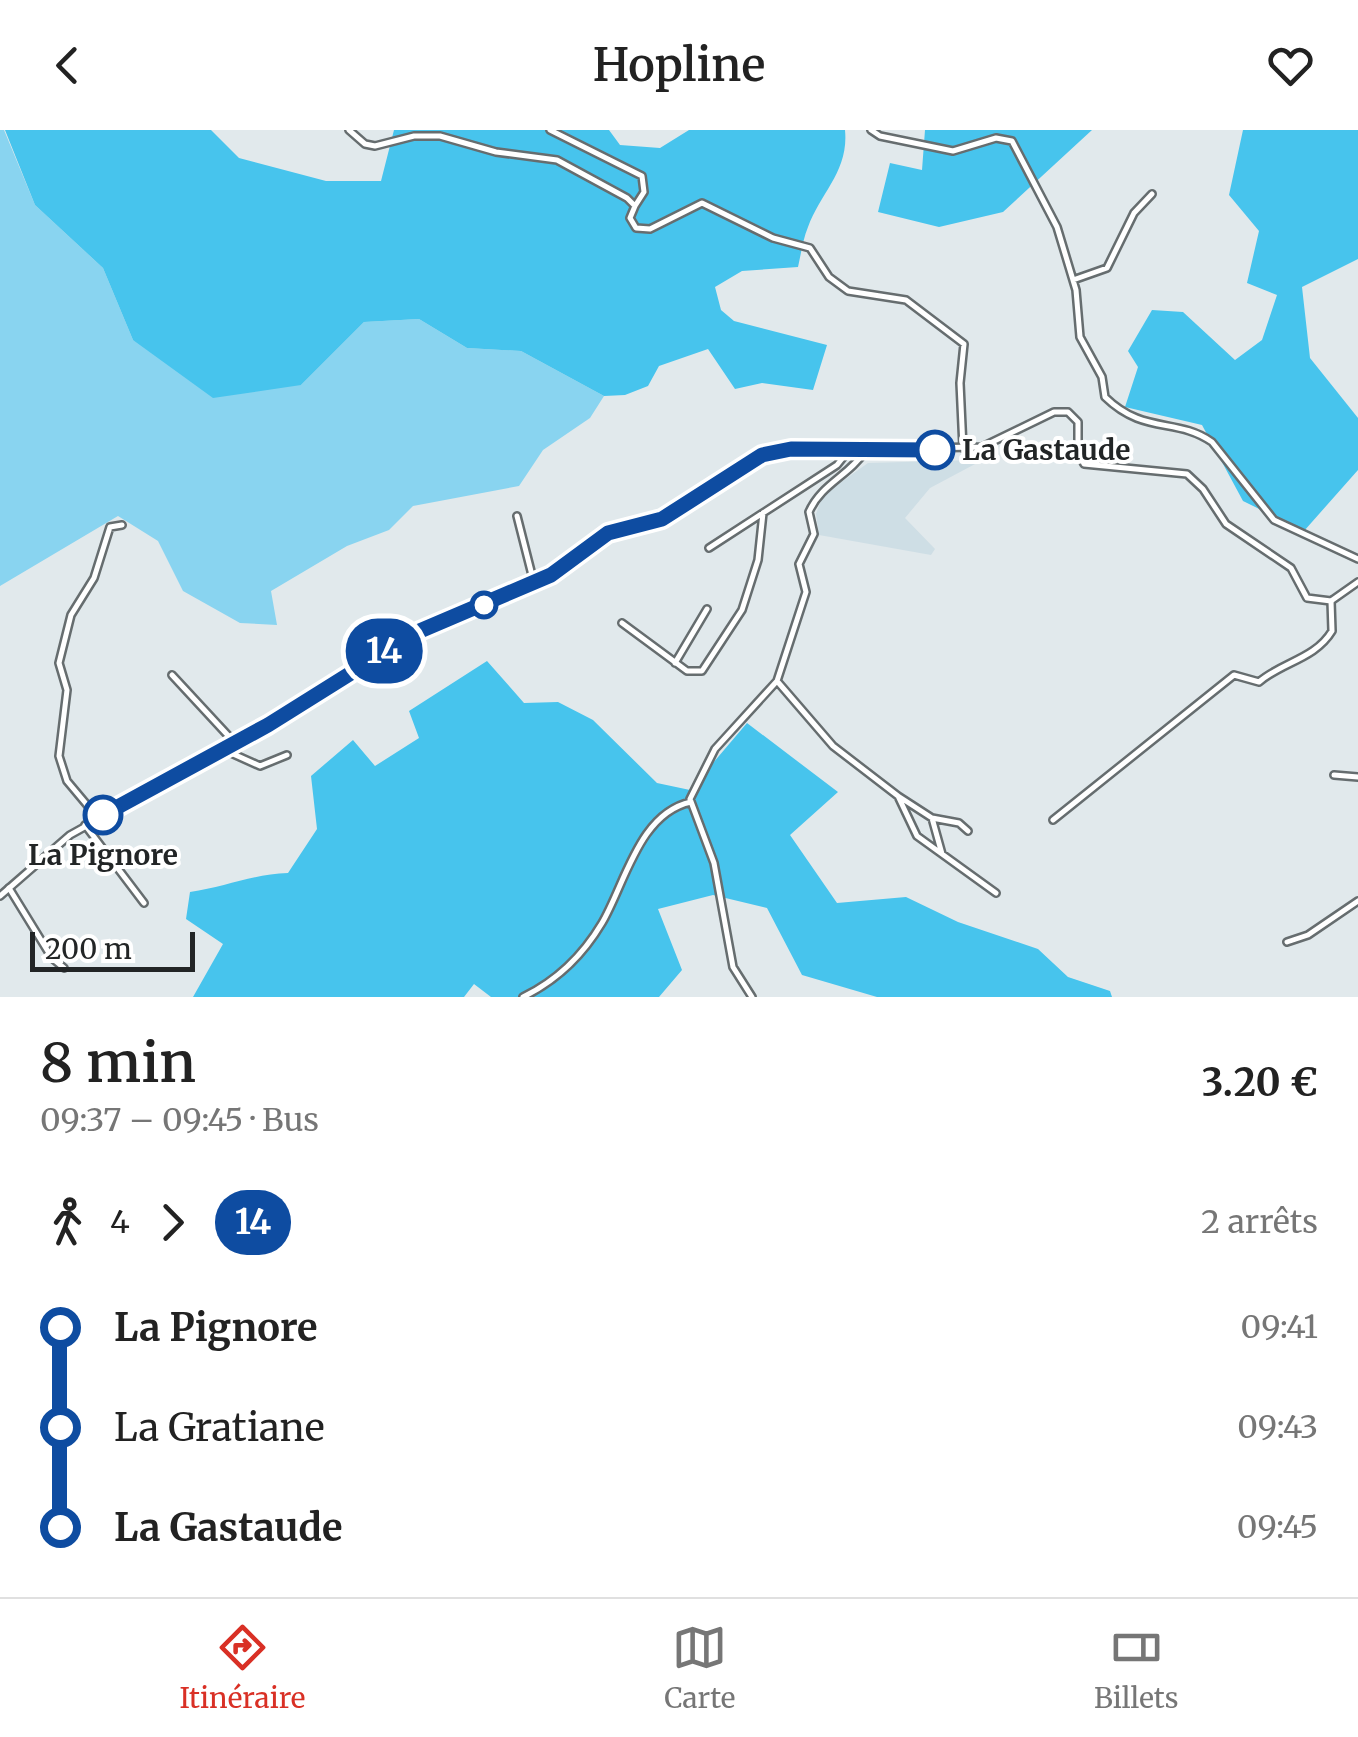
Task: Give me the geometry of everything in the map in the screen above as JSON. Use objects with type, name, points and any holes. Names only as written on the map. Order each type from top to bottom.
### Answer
[{"type":"street","points":[[350,130],[365,144],[375,146],[436,130]]},
{"type":"street","points":[[550,130],[642,176],[644,192],[631,223],[642,230],[698,203],[712,206],[764,234],[810,248],[838,286],[861,296],[906,300],[958,338],[966,351],[960,384],[963,448]]},
{"type":"street","points":[[871,130],[880,136],[952,151],[996,138],[1012,142],[1044,198],[1073,280],[1080,337],[1102,377],[1105,396],[1118,409],[1150,426],[1200,434],[1212,442],[1274,520],[1358,560]]},
{"type":"street","points":[[422,136],[557,160],[608,184],[635,206]]},
{"type":"street","points":[[1073,280],[1107,268],[1134,214],[1152,194]]},
{"type":"street","points":[[0,896],[85,825],[235,743],[415,633],[534,583],[608,533],[662,519],[762,455],[791,449],[963,448],[995,443],[1054,412],[1068,412],[1078,422],[1078,451],[1084,464],[1186,474],[1203,489],[1226,524],[1291,568],[1306,598],[1331,601],[1358,582]]},
{"type":"street","points":[[837,465],[838,450]]},
{"type":"street","points":[[709,548],[837,465],[849,450]]},
{"type":"street","points":[[752,997],[734,968],[714,862],[691,794],[714,748],[777,681],[806,592],[799,564],[814,534],[809,512],[830,483],[857,463],[865,450]]},
{"type":"street","points":[[622,623],[687,671],[702,672],[737,621],[758,560],[763,513]]},
{"type":"street","points":[[517,516],[534,583]]},
{"type":"street","points":[[98,818],[67,780],[59,756],[67,690],[58,663],[71,616],[94,578],[110,526],[122,526]]},
{"type":"street","points":[[1053,820],[1182,712],[1234,675],[1259,682],[1278,665],[1318,650],[1335,621],[1331,601]]},
{"type":"street","points":[[676,663],[706,609]]},
{"type":"street","points":[[172,675],[235,743]]},
{"type":"street","points":[[777,681],[833,746],[932,818],[950,820],[968,831]]},
{"type":"street","points":[[222,749],[260,766],[287,755]]},
{"type":"street","points":[[1334,775],[1358,776]]},
{"type":"street","points":[[898,796],[917,836],[996,893]]},
{"type":"street","points":[[523,997],[580,955],[610,907],[634,851],[670,810],[691,802]]},
{"type":"street","points":[[932,818],[942,854]]},
{"type":"street","points":[[85,825],[144,903]]},
{"type":"street","points":[[8,888],[52,958],[64,968]]},
{"type":"street","points":[[1287,942],[1308,935],[1358,902]]},
{"type":"shaded area","points":[[0,130],[4,130],[35,205],[103,268],[133,340],[301,385],[364,322],[419,319],[467,348],[521,351],[604,396],[590,418],[543,450],[519,486],[413,506],[389,530],[347,546],[271,591],[277,625],[240,623],[183,591],[158,541],[118,516],[0,586]]},
{"type":"shaded area","points":[[5,130],[211,130],[239,158],[326,181],[381,181],[394,130],[609,130],[620,145],[660,148],[689,130],[845,130],[843,158],[813,214],[798,267],[742,271],[715,287],[721,310],[734,321],[827,345],[813,390],[762,383],[735,389],[708,349],[659,366],[648,386],[625,395],[604,396],[521,351],[467,348],[419,319],[364,322],[301,385],[213,398],[133,340],[103,268],[35,205]]},
{"type":"shaded area","points":[[925,130],[1092,130],[1003,212],[939,227],[878,212],[890,163],[922,170]]},
{"type":"shaded area","points":[[1243,130],[1358,130],[1358,259],[1302,287],[1310,358],[1358,418],[1358,470],[1304,531],[1243,501],[1202,425],[1125,407],[1138,367],[1128,351],[1152,310],[1183,312],[1235,360],[1262,340],[1277,295],[1247,283],[1259,231],[1229,195]]},
{"type":"shaded area","points":[[868,463],[977,463],[930,488],[905,518],[935,549],[931,555],[819,535],[816,514],[823,495]]},
{"type":"shaded area","points":[[487,661],[524,703],[558,702],[593,720],[657,783],[690,790],[747,723],[838,792],[790,835],[837,903],[906,897],[958,922],[1038,949],[1068,977],[1110,991],[1112,997],[877,997],[802,975],[767,908],[713,895],[658,909],[682,970],[659,997],[491,997],[474,984],[464,997],[193,997],[223,944],[186,919],[190,892],[288,873],[317,829],[311,776],[353,740],[375,766],[419,738],[409,711]]},
{"type":"bus line","name":"14","points":[[103,815],[268,725],[415,633],[551,575],[616,529],[662,519],[750,460],[791,449],[935,450]]},
{"type":"place","name":"La Gastaude","points":[[935,450]]},
{"type":"place","name":"La Pignore","points":[[103,815]]}]
